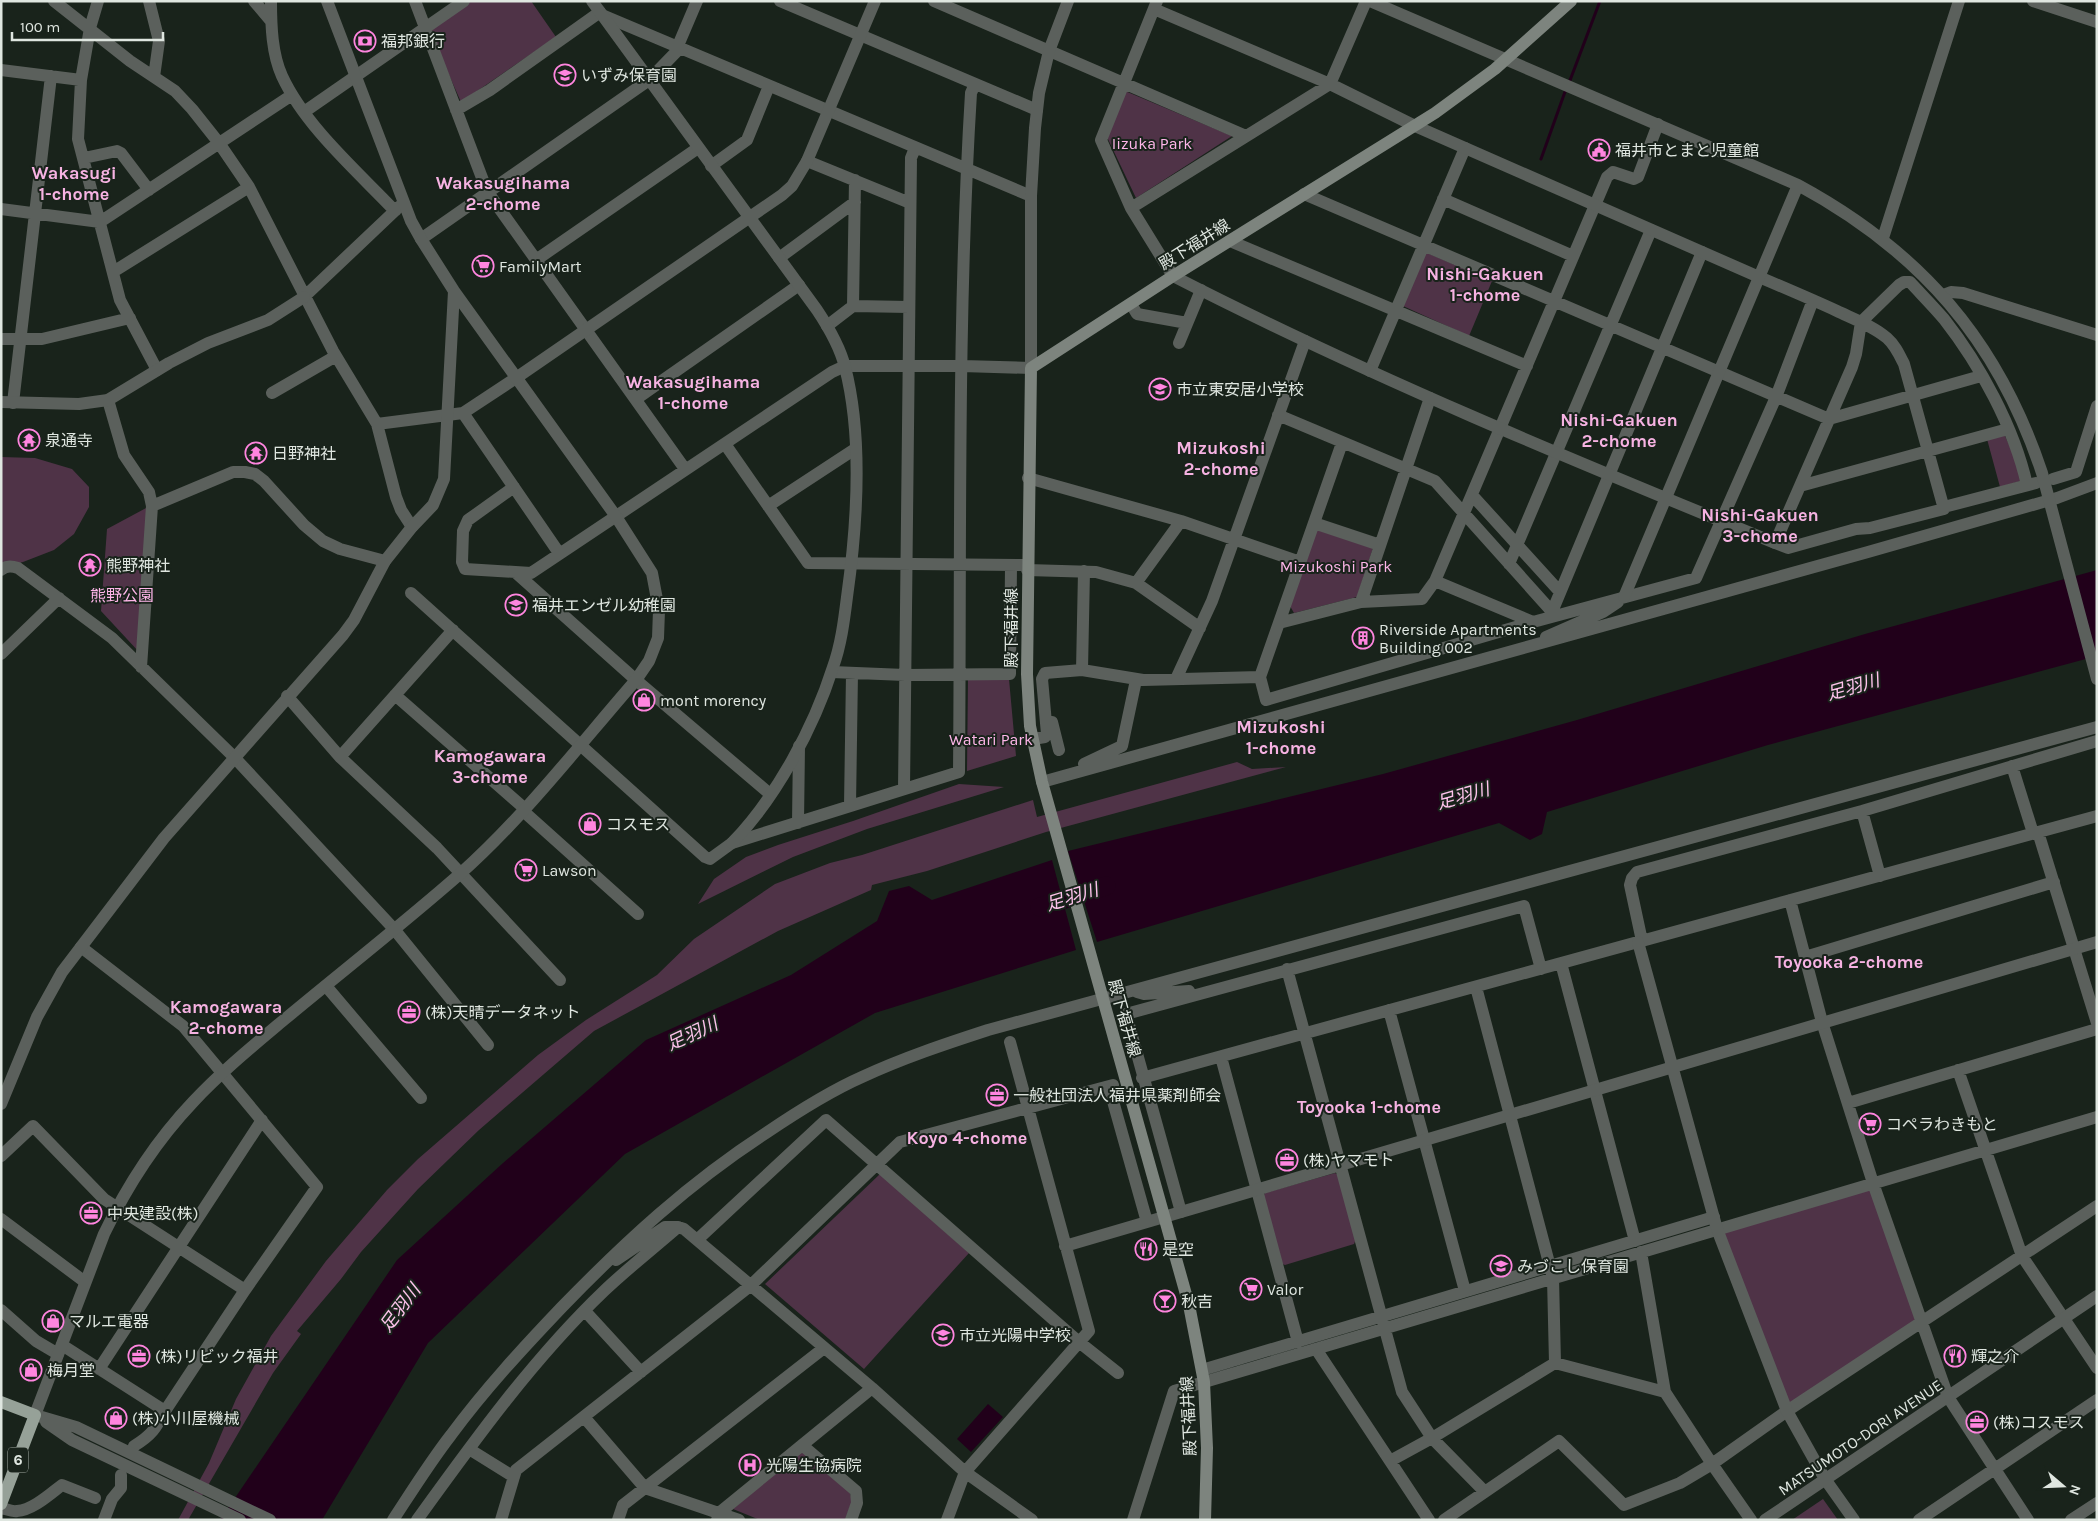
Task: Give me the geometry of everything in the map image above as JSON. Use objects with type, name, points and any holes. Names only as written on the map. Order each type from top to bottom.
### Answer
[{"type":"main road","name":"殿下福井線","points":[[1205,1520],[1207,1448],[1203,1376],[1189,1305],[1042,782],[1033,740],[1027,674],[1030,368],[1173,276],[1415,126],[1462,94],[1507,59],[1571,1]]},
{"type":"main road","points":[[1,1402],[35,1415]]},
{"type":"main road","name":"6","points":[[1,1506],[35,1415]]},
{"type":"street","points":[[54,1],[130,61],[175,91],[219,143],[249,187],[304,297],[336,356],[377,424],[396,497],[412,526]]},
{"type":"street","points":[[98,1],[90,28],[81,80],[78,139],[120,300],[157,370]]},
{"type":"street","points":[[149,1],[159,41],[154,77]]},
{"type":"street","points":[[254,1],[271,21]]},
{"type":"street","points":[[35,1415],[85,1282],[117,1208],[140,1170],[179,1118],[224,1073],[461,873],[523,809],[636,680],[649,661],[659,628],[658,601],[654,578],[648,565],[615,515],[454,291],[399,207],[304,112],[292,95],[282,75],[275,54],[271,21],[271,1]]},
{"type":"street","points":[[327,1],[356,76],[399,207]]},
{"type":"street","points":[[415,1],[487,191],[685,469]]},
{"type":"street","points":[[304,112],[464,1]]},
{"type":"street","points":[[421,239],[487,191],[649,80],[678,48],[697,1]]},
{"type":"street","points":[[781,1],[1037,110]]},
{"type":"street","points":[[377,424],[463,413],[782,195],[792,186],[807,160],[875,1]]},
{"type":"street","points":[[934,1],[1123,85],[1246,136]]},
{"type":"street","points":[[962,13],[967,1]]},
{"type":"street","points":[[514,487],[468,520],[463,531],[462,562],[465,569],[532,573],[615,515],[832,372],[845,366],[908,365],[1030,368],[1031,196],[1037,110],[1049,51],[1068,1]]},
{"type":"street","points":[[1131,208],[1330,84],[1368,1],[1798,185],[1841,209],[1883,238],[1905,257],[1943,295],[1979,342],[2004,386],[2031,441],[2097,679]]},
{"type":"street","points":[[1883,238],[1959,1]]},
{"type":"street","points":[[2033,1],[2097,22]]},
{"type":"street","points":[[1775,543],[1856,354],[1861,322],[1899,285],[1904,282],[1910,282],[1942,317],[1963,346],[1981,376],[2008,429],[2032,484],[1944,507],[1944,509],[1870,528],[1856,529],[1788,548],[1775,543],[1666,498],[1430,398],[1305,341],[1173,276],[1131,208],[1101,140],[1155,5],[1330,84],[1415,126],[1813,300],[1861,322],[1878,331],[1896,348],[1904,364],[1944,507]]},
{"type":"street","points":[[456,110],[490,90],[598,9]]},
{"type":"street","points":[[598,9],[678,48],[1031,196]]},
{"type":"street","points":[[411,593],[705,857],[710,858],[732,843],[770,794],[813,722],[832,672],[840,642],[852,564],[856,477],[853,412],[845,366],[827,326],[799,285],[748,218],[598,9]]},
{"type":"street","points":[[1,70],[81,80]]},
{"type":"street","points":[[50,76],[20,340],[7,402],[79,404],[108,400],[157,370],[208,343],[274,318],[304,297],[399,207]]},
{"type":"street","points":[[732,843],[959,772],[962,366],[967,170],[972,93],[975,84]]},
{"type":"street","points":[[711,166],[747,140],[769,86]]},
{"type":"street","points":[[1,209],[100,222],[292,95]]},
{"type":"street","points":[[1279,623],[1361,602],[1422,599],[1435,581],[1465,514],[1526,366],[1609,174],[1613,172],[1634,180],[1638,177],[1658,124]]},
{"type":"street","points":[[536,260],[698,148]]},
{"type":"street","points":[[904,789],[910,203],[911,158],[915,148]]},
{"type":"street","points":[[1370,371],[1465,148]]},
{"type":"street","points":[[84,158],[117,151],[121,153],[149,190]]},
{"type":"street","points":[[807,160],[910,203]]},
{"type":"street","points":[[853,306],[855,180]]},
{"type":"street","points":[[1529,648],[1550,635],[1603,612],[1624,597],[1798,185]]},
{"type":"street","points":[[113,272],[249,187]]},
{"type":"street","points":[[1304,194],[1829,419],[1981,376]]},
{"type":"street","points":[[1443,199],[1573,256]]},
{"type":"street","points":[[779,258],[855,202]]},
{"type":"street","points":[[1509,564],[1651,230]]},
{"type":"street","points":[[1230,241],[1396,309],[1526,366]]},
{"type":"street","points":[[1553,614],[1560,592],[1702,252]]},
{"type":"street","points":[[636,399],[799,285]]},
{"type":"street","points":[[1179,343],[1201,290]]},
{"type":"street","points":[[1,1104],[4,1089],[47,995],[81,947],[164,838],[354,620],[386,561],[412,526],[433,505],[444,479],[454,291]]},
{"type":"street","points":[[1943,295],[1951,292],[1963,293],[2097,336]]},
{"type":"street","points":[[1342,442],[1260,677],[1266,700],[1533,622],[1553,614],[1696,578],[1776,397],[1813,300]]},
{"type":"street","points":[[1131,304],[1137,314],[1187,323]]},
{"type":"street","points":[[827,326],[853,306],[909,307]]},
{"type":"street","points":[[1,339],[42,339],[130,318]]},
{"type":"street","points":[[1176,679],[1212,601],[1305,341]]},
{"type":"street","points":[[272,393],[336,356]]},
{"type":"street","points":[[1361,602],[1430,398]]},
{"type":"street","points":[[108,400],[124,454],[149,492],[152,506],[141,667]]},
{"type":"street","points":[[2053,479],[2076,472],[2097,406]]},
{"type":"street","points":[[463,413],[559,553]]},
{"type":"street","points":[[1278,415],[1435,481],[1553,614]]},
{"type":"street","points":[[1800,486],[2008,429]]},
{"type":"street","points":[[725,444],[808,563],[1011,565],[1027,568],[1096,572],[1136,583],[1200,628]]},
{"type":"street","points":[[768,506],[855,449]]},
{"type":"street","points":[[152,506],[233,472],[255,474],[264,481],[304,526],[323,541],[340,549],[386,561]]},
{"type":"street","points":[[1028,478],[1181,521],[1300,562]]},
{"type":"street","points":[[1042,782],[2049,503],[2097,483]]},
{"type":"street","points":[[2076,492],[2087,492],[2097,489]]},
{"type":"street","points":[[1472,495],[1560,592]]},
{"type":"street","points":[[1136,583],[1181,521]]},
{"type":"street","points":[[1314,523],[1380,546]]},
{"type":"street","points":[[832,672],[905,675],[1010,674],[1011,565]]},
{"type":"street","points":[[1,570],[4,567],[12,566],[18,568],[112,638],[234,757],[394,929],[488,1045]]},
{"type":"street","points":[[1082,670],[1084,571]]},
{"type":"street","points":[[515,572],[636,680],[770,794]]},
{"type":"street","points":[[1435,581],[1533,622]]},
{"type":"street","points":[[1,654],[59,598]]},
{"type":"street","points":[[340,757],[452,630]]},
{"type":"street","points":[[1033,740],[1046,735],[1042,679],[1043,674],[1049,672],[1082,670],[1136,680],[1260,677]]},
{"type":"street","points":[[1049,672],[1052,724],[1059,750]]},
{"type":"street","points":[[850,806],[852,673]]},
{"type":"street","points":[[1068,775],[1081,765],[1122,746],[1136,680]]},
{"type":"street","points":[[395,695],[638,914]]},
{"type":"street","points":[[288,696],[340,757],[461,873],[560,980]]},
{"type":"street","points":[[393,1520],[450,1436],[481,1396],[526,1344],[604,1263],[654,1216],[702,1176],[804,1108],[860,1077],[927,1050],[988,1030],[1628,857],[2097,727]]},
{"type":"street","points":[[1854,1520],[1825,1479],[1787,1411],[1716,1223],[1672,1067],[1640,941],[1630,885],[1632,878],[1638,872],[1862,811],[2097,741]]},
{"type":"street","points":[[798,823],[799,746]]},
{"type":"street","points":[[2012,766],[2054,882],[2097,1023]]},
{"type":"street","points":[[1862,811],[1880,876]]},
{"type":"street","points":[[1142,1078],[2097,816]]},
{"type":"street","points":[[1805,957],[2054,882]]},
{"type":"street","points":[[1790,900],[1822,1022],[1873,1183],[1920,1323],[1948,1397],[2028,1520]]},
{"type":"street","points":[[1181,1212],[1142,1078],[1126,1014],[1524,906],[1541,969]]},
{"type":"street","points":[[1065,1246],[2097,942]]},
{"type":"street","points":[[81,947],[183,1026],[317,1187],[245,1290],[165,1411],[156,1428],[149,1437],[134,1446]]},
{"type":"street","points":[[1561,963],[1638,1247],[1665,1392],[1751,1520]]},
{"type":"street","points":[[1287,969],[1306,1033],[1402,1392],[1432,1438],[1486,1492]]},
{"type":"street","points":[[326,986],[421,1098]]},
{"type":"street","points":[[1476,987],[1511,1114],[1551,1272],[1555,1363]]},
{"type":"street","points":[[1132,990],[1144,994],[1189,991],[1202,993]]},
{"type":"street","points":[[1389,1010],[1465,1291]]},
{"type":"street","points":[[1848,1103],[2097,1030]]},
{"type":"street","points":[[947,1520],[965,1472],[1089,1331],[1010,1042]]},
{"type":"street","points":[[1221,1057],[1298,1342]]},
{"type":"street","points":[[1958,1070],[2022,1256],[2097,1368]]},
{"type":"street","points":[[502,1520],[516,1470],[750,1286],[900,1142],[1111,1086],[1147,1222]]},
{"type":"street","points":[[1133,1520],[1174,1391],[1203,1376],[1298,1342],[1384,1322],[1716,1223],[1873,1183],[2097,1116]]},
{"type":"street","points":[[100,1369],[262,1120]]},
{"type":"street","points":[[697,1240],[826,1120],[1079,1342],[1118,1373]]},
{"type":"street","points":[[1,1156],[33,1126],[104,1199],[245,1290]]},
{"type":"street","points":[[1444,1520],[1559,1441],[1624,1505],[1680,1483],[1712,1464],[1787,1411],[2097,1206]]},
{"type":"street","points":[[1,1219],[85,1282]]},
{"type":"street","points":[[604,1263],[614,1262],[665,1228],[678,1227],[697,1240],[872,1388],[965,1472],[1032,1520]]},
{"type":"street","points":[[416,1520],[507,1398],[604,1291],[678,1227]]},
{"type":"street","points":[[1203,1376],[1316,1349],[1465,1291],[1551,1272]]},
{"type":"street","name":"MATSUMOTO-DORI AVENUE","points":[[1765,1520],[2097,1296]]},
{"type":"street","points":[[1,1310],[36,1341],[100,1369],[165,1411]]},
{"type":"street","points":[[585,1312],[641,1372]]},
{"type":"street","points":[[618,1520],[623,1505],[824,1348]]},
{"type":"street","points":[[1316,1349],[1429,1520]]},
{"type":"street","points":[[1390,1461],[1432,1438],[1555,1363],[1665,1392]]},
{"type":"street","points":[[718,1516],[802,1444],[872,1388]]},
{"type":"street","points":[[1918,1520],[2097,1400]]},
{"type":"street","points":[[35,1415],[76,1427],[270,1520]]},
{"type":"street","points":[[35,1415],[72,1440],[240,1520]]},
{"type":"street","points":[[584,1417],[645,1488],[718,1516],[739,1520]]},
{"type":"street","points":[[802,1444],[856,1492],[857,1503],[851,1520]]},
{"type":"street","points":[[469,1449],[514,1477]]},
{"type":"street","points":[[104,1520],[112,1499],[121,1488],[121,1475]]},
{"type":"street","points":[[1,1506],[17,1511],[26,1509],[62,1485],[95,1498]]},
{"type":"street","points":[[2071,1520],[2097,1503]]},
{"type":"green space","points":[[470,1],[531,1],[556,37],[461,102],[429,30]]},
{"type":"green space","name":"Iizuka Park","points":[[1125,91],[1232,136],[1136,198],[1107,137]]},
{"type":"green space","points":[[1425,252],[1492,281],[1469,336],[1403,306]]},
{"type":"green space","points":[[2004,434],[2015,457],[2021,481],[2000,487],[1987,439]]},
{"type":"green space","points":[[1,457],[35,458],[72,469],[89,487],[89,507],[74,534],[54,550],[23,562],[1,567]]},
{"type":"green space","name":"熊野公園","points":[[148,507],[139,652],[101,611],[107,529]]},
{"type":"green space","name":"Mizukoshi Park","points":[[1317,528],[1373,548],[1357,597],[1294,613],[1290,606]]},
{"type":"green space","name":"Watari Park","points":[[968,679],[1009,679],[1016,756],[967,771]]},
{"type":"green space","points":[[1237,762],[1252,769],[1286,767],[1046,832],[927,871],[872,885],[871,890],[778,931],[594,1031],[479,1130],[418,1189],[361,1252],[297,1331],[301,1334],[273,1373],[188,1520],[178,1520],[209,1463],[236,1399],[271,1336],[326,1261],[387,1190],[418,1159],[538,1055],[586,1020],[657,975],[694,939],[775,884],[830,863],[862,855],[1033,800],[1037,817]]},
{"type":"green space","points":[[959,784],[1004,787],[867,829],[793,857],[698,904],[714,879],[746,857]]},
{"type":"green space","points":[[1335,1173],[1338,1175],[1356,1239],[1354,1244],[1285,1265],[1280,1263],[1262,1198],[1265,1193]]},
{"type":"green space","points":[[880,1174],[969,1253],[864,1369],[765,1284]]},
{"type":"green space","points":[[1868,1185],[1920,1323],[1787,1411],[1722,1228]]},
{"type":"green space","points":[[799,1453],[805,1453],[850,1493],[852,1501],[845,1520],[760,1520],[733,1509]]},
{"type":"green space","points":[[1823,1499],[1838,1520],[1792,1520]]},
{"type":"water","points":[[2097,570],[2097,656],[1768,745],[1547,812],[1542,834],[1530,840],[1499,823],[1097,942],[1068,851],[1383,774],[1577,720],[1865,634]]},
{"type":"water","points":[[1052,860],[1076,950],[875,1013],[625,1154],[428,1343],[322,1520],[220,1520],[397,1260],[503,1163],[646,1040],[791,975],[877,921],[889,891],[909,886],[932,900]]},
{"type":"water","points":[[988,1404],[1003,1417],[971,1452],[957,1439]]},
{"type":"waterway","points":[[1569,83],[1600,1]]},
{"type":"waterway","points":[[1541,159],[1566,89]]},
{"type":"waterway","name":"足羽川","points":[[1040,907],[1106,886]]},
{"type":"place","name":"福邦銀行","points":[[365,41]]},
{"type":"place","name":"いずみ保育園","points":[[565,75]]},
{"type":"place","name":"福井市とまと児童館","points":[[1599,150]]},
{"type":"place","name":"FamilyMart","points":[[483,266]]},
{"type":"place","name":"市立東安居小学校","points":[[1160,389]]},
{"type":"place","name":"泉通寺","points":[[29,440]]},
{"type":"place","name":"日野神社","points":[[256,453]]},
{"type":"place","name":"熊野神社","points":[[90,565]]},
{"type":"place","name":"福井エンゼル幼稚園","points":[[516,605]]},
{"type":"place","name":"Riverside Apartments Building 002","points":[[1363,638]]},
{"type":"place","name":"mont morency","points":[[644,700]]},
{"type":"place","name":"コスモス","points":[[590,824]]},
{"type":"place","name":"Lawson","points":[[526,870]]},
{"type":"place","name":"(株)天晴データネット","points":[[409,1012]]},
{"type":"place","name":"一般社団法人福井県薬剤師会","points":[[997,1095]]},
{"type":"place","name":"コペラわきもと","points":[[1870,1124]]},
{"type":"place","name":"(株)ヤマモト","points":[[1287,1160]]},
{"type":"place","name":"中央建設(株)","points":[[91,1213]]},
{"type":"place","name":"是空","points":[[1146,1249]]},
{"type":"place","name":"みづこし保育園","points":[[1501,1266]]},
{"type":"place","name":"Valor","points":[[1251,1289]]},
{"type":"place","name":"秋吉","points":[[1165,1301]]},
{"type":"place","name":"マルエ電器","points":[[53,1321]]},
{"type":"place","name":"市立光陽中学校","points":[[943,1335]]},
{"type":"place","name":"(株)リビック福井","points":[[139,1356]]},
{"type":"place","name":"輝之介","points":[[1955,1356]]},
{"type":"place","name":"梅月堂","points":[[31,1370]]},
{"type":"place","name":"(株)小川屋機械","points":[[116,1418]]},
{"type":"place","name":"(株)コスモス","points":[[1977,1422]]},
{"type":"place","name":"光陽生協病院","points":[[750,1465]]},
{"type":"district","name":"Wakasugi 1-chome","points":[[74,183]]},
{"type":"district","name":"Wakasugihama 2-chome","points":[[503,193]]},
{"type":"district","name":"Nishi-Gakuen 1-chome","points":[[1485,284]]},
{"type":"district","name":"Wakasugihama 1-chome","points":[[693,392]]},
{"type":"district","name":"Nishi-Gakuen 2-chome","points":[[1619,430]]},
{"type":"district","name":"Mizukoshi 2-chome","points":[[1221,458]]},
{"type":"district","name":"Nishi-Gakuen 3-chome","points":[[1760,525]]},
{"type":"district","name":"Mizukoshi 1-chome","points":[[1281,738]]},
{"type":"district","name":"Kamogawara 3-chome","points":[[490,766]]},
{"type":"district","name":"Toyooka 2-chome","points":[[1849,962]]},
{"type":"district","name":"Kamogawara 2-chome","points":[[226,1017]]},
{"type":"district","name":"Toyooka 1-chome","points":[[1369,1107]]},
{"type":"district","name":"Koyo 4-chome","points":[[967,1138]]}]
